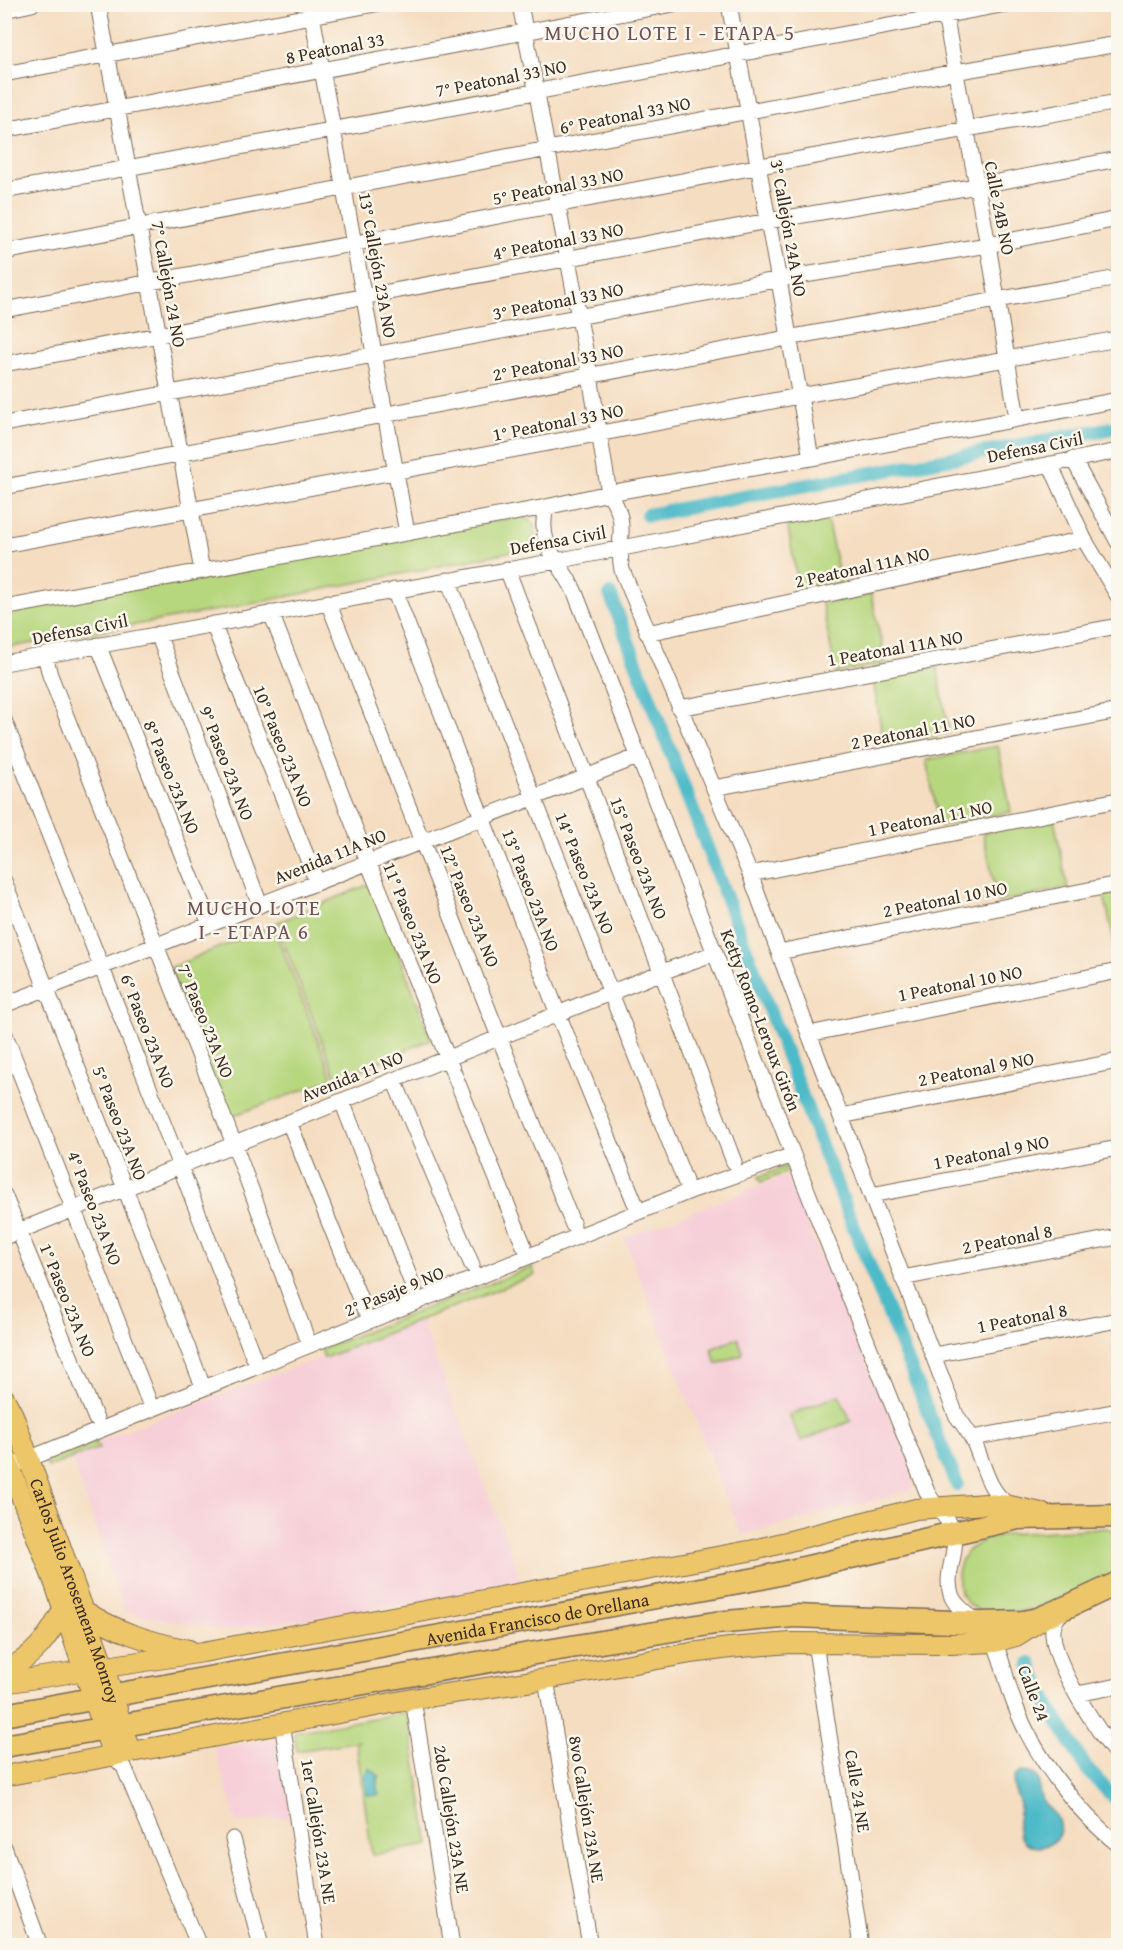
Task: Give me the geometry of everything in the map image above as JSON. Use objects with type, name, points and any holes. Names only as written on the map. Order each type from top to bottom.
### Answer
[{"type":"highway","name":"Avenida Francisco de Orellana","points":[[4,1715],[761,1578],[955,1538],[1018,1518],[1101,1515]]},
{"type":"highway","name":"Avenida Francisco de Orellana","points":[[4,1746],[715,1623],[794,1617],[980,1623],[1023,1622],[1067,1607],[1119,1583]]},
{"type":"main road","name":"Carlos Julio Arosemena Monroy","points":[[4,1398],[13,1415],[14,1459],[63,1610],[84,1671],[103,1698],[123,1758]]},
{"type":"main road","name":"Carlos Julio Arosemena Monroy","points":[[14,1459],[83,1610],[104,1667],[103,1698]]},
{"type":"main road","name":"Avenida Francisco de Orellana","points":[[4,1683],[203,1652],[754,1550],[904,1511],[986,1504],[1101,1515]]},
{"type":"main road","name":"Avenida Francisco de Orellana","points":[[4,1776],[123,1758],[282,1723],[412,1699],[730,1648],[815,1642],[950,1644],[994,1642],[1016,1636],[1067,1607],[1119,1593]]},
{"type":"main road","points":[[4,1672],[35,1652],[63,1610]]},
{"type":"main road","points":[[83,1610],[111,1627],[141,1639],[203,1652]]},
{"type":"street","points":[[4,10],[32,4]]},
{"type":"street","name":"7° Callejón 24 NO","points":[[98,4],[202,571]]},
{"type":"street","points":[[4,74],[107,55],[311,10],[375,4]]},
{"type":"street","points":[[520,4],[590,376],[609,493],[617,505],[621,519],[622,535],[619,548],[622,570],[750,874],[956,1415],[972,1438],[993,1490],[1002,1501],[1010,1506]]},
{"type":"street","name":"8 Peatonal 33","points":[[4,130],[673,4]]},
{"type":"street","name":"3° Callejón 24A NO","points":[[729,4],[811,458]]},
{"type":"street","name":"7° Peatonal 33 NO","points":[[4,191],[738,54],[944,10],[1006,4]]},
{"type":"street","name":"13° Callejón 23A NO","points":[[311,10],[407,533]]},
{"type":"street","name":"Calle 24B NO","points":[[944,10],[988,245],[1017,418]]},
{"type":"street","name":"6° Peatonal 33 NO","points":[[4,252],[955,72],[1119,44]]},
{"type":"street","name":"5° Peatonal 33 NO","points":[[4,310],[966,128],[1119,102]]},
{"type":"street","name":"4° Peatonal 33 NO","points":[[4,364],[768,221],[977,186],[1119,159]]},
{"type":"street","name":"3° Peatonal 33 NO","points":[[4,424],[778,279],[988,245],[1119,219]]},
{"type":"street","name":"2° Peatonal 33 NO","points":[[4,487],[997,299],[1119,278]]},
{"type":"street","name":"1° Peatonal 33 NO","points":[[4,545],[799,396],[1119,339]]},
{"type":"street","name":"Defensa Civil","points":[[4,608],[546,507],[609,493],[811,458],[1119,400]]},
{"type":"street","name":"Defensa Civil","points":[[4,663],[556,561],[1119,451]]},
{"type":"street","points":[[1073,459],[1119,542]]},
{"type":"street","points":[[1050,464],[1084,539],[1119,596]]},
{"type":"street","name":"Ketty Romo-Leroux Girón","points":[[546,507],[543,534],[548,548],[570,582],[927,1492],[955,1538]]},
{"type":"street","name":"2 Peatonal 11A NO","points":[[647,633],[1084,539]]},
{"type":"street","name":"15° Paseo 23A NO","points":[[507,569],[734,1162]]},
{"type":"street","name":"14° Paseo 23A NO","points":[[448,580],[685,1181]]},
{"type":"street","name":"13° Paseo 23A NO","points":[[394,590],[558,1014],[636,1203]]},
{"type":"street","name":"12° Paseo 23A NO","points":[[328,602],[573,1225]]},
{"type":"street","name":"11° Paseo 23A NO","points":[[271,613],[368,862],[524,1246]]},
{"type":"street","name":"10° Paseo 23A NO","points":[[213,624],[317,882]]},
{"type":"street","name":"1 Peatonal 11A NO","points":[[679,708],[1119,626]]},
{"type":"street","name":"9° Paseo 23A NO","points":[[158,634],[260,905]]},
{"type":"street","name":"8° Paseo 23A NO","points":[[98,645],[210,924]]},
{"type":"street","name":"7° Paseo 23A NO","points":[[45,655],[50,675],[234,1144],[305,1334]]},
{"type":"street","name":"2 Peatonal 11 NO","points":[[714,788],[1119,711]]},
{"type":"street","name":"6° Paseo 23A NO","points":[[4,720],[253,1356]]},
{"type":"street","name":"Avenida 11A NO","points":[[4,1005],[637,757]]},
{"type":"street","name":"1 Peatonal 11 NO","points":[[750,874],[1119,800]]},
{"type":"street","name":"5° Paseo 23A NO","points":[[4,881],[200,1379]]},
{"type":"street","name":"2 Peatonal 10 NO","points":[[779,952],[1119,884]]},
{"type":"street","name":"Avenida 11 NO","points":[[12,1234],[611,992],[715,953]]},
{"type":"street","name":"1 Peatonal 10 NO","points":[[809,1034],[1119,971]]},
{"type":"street","name":"4° Paseo 23A NO","points":[[4,1032],[148,1399]]},
{"type":"street","name":"2 Peatonal 9 NO","points":[[841,1116],[1119,1061]]},
{"type":"street","points":[[394,1080],[472,1265]]},
{"type":"street","points":[[342,1101],[414,1289]]},
{"type":"street","points":[[289,1122],[364,1309]]},
{"type":"street","name":"1 Peatonal 9 NO","points":[[871,1195],[1119,1148]]},
{"type":"street","name":"2° Pasaje 9 NO","points":[[14,1459],[690,1191],[793,1155]]},
{"type":"street","name":"1° Paseo 23A NO","points":[[4,1195],[12,1234],[96,1419]]},
{"type":"street","name":"2 Peatonal 8","points":[[902,1278],[1119,1237]]},
{"type":"street","name":"1 Peatonal 8","points":[[934,1355],[1119,1320]]},
{"type":"street","points":[[972,1438],[1119,1411]]},
{"type":"street","name":"Calle 24","points":[[955,1538],[949,1571],[952,1597],[962,1609],[980,1623],[994,1642],[1014,1704],[1042,1758],[1086,1812],[1119,1844]]},
{"type":"street","points":[[1067,1607],[1057,1617],[1053,1628],[1057,1651],[1091,1719],[1119,1756]]},
{"type":"street","name":"Calle 24 NE","points":[[815,1642],[861,1946]]},
{"type":"street","name":"8vo Callejón 23A NE","points":[[546,1679],[589,1945]]},
{"type":"street","points":[[1077,1694],[1119,1686]]},
{"type":"street","name":"2do Callejón 23A NE","points":[[412,1699],[452,1946]]},
{"type":"street","name":"1er Callejón 23A NE","points":[[282,1723],[317,1946]]},
{"type":"street","points":[[123,1758],[199,1946]]},
{"type":"street","points":[[233,1839],[261,1946]]},
{"type":"street","points":[[4,1847],[40,1946]]},
{"type":"shaded area","points":[[786,1176],[910,1464],[913,1483],[910,1491],[741,1535],[624,1238]]},
{"type":"shaded area","points":[[421,1320],[524,1587],[227,1630],[125,1613],[69,1452]]},
{"type":"shaded area","points":[[281,1739],[291,1817],[237,1823],[214,1748]]},
{"type":"green space","points":[[826,515],[841,583],[799,591],[787,522]]},
{"type":"green space","points":[[523,516],[533,524],[536,530],[535,543],[530,548],[235,607],[5,648],[5,610]]},
{"type":"green space","points":[[871,594],[886,663],[836,673],[822,604]]},
{"type":"green space","points":[[937,667],[949,733],[884,746],[873,679]]},
{"type":"green space","points":[[998,746],[1011,812],[940,826],[926,760]]},
{"type":"green space","points":[[1054,819],[1068,888],[998,902],[983,833]]},
{"type":"green space","points":[[372,883],[431,1039],[337,1080],[276,923]]},
{"type":"green space","points":[[1118,892],[1118,960],[1104,895]]},
{"type":"green space","points":[[273,925],[333,1079],[227,1118],[170,968]]},
{"type":"green space","points":[[790,1165],[792,1170],[761,1182],[758,1177]]},
{"type":"green space","points":[[532,1267],[535,1275],[324,1358],[321,1349]]},
{"type":"green space","points":[[738,1338],[743,1354],[717,1364],[711,1349]]},
{"type":"green space","points":[[839,1395],[851,1421],[801,1441],[789,1415]]},
{"type":"green space","points":[[96,1442],[99,1448],[48,1467],[45,1461]]},
{"type":"green space","points":[[1106,1528],[1118,1532],[1118,1574],[1031,1610],[985,1614],[969,1605],[960,1593],[958,1573],[962,1559],[968,1550],[985,1539],[1007,1534]]},
{"type":"green space","points":[[407,1712],[429,1845],[372,1855],[356,1742],[360,1741],[297,1751],[294,1732]]},
{"type":"water","points":[[370,1768],[380,1777],[377,1778],[379,1795],[367,1795],[364,1776]]},
{"type":"water","points":[[1022,1772],[1031,1773],[1038,1778],[1042,1800],[1056,1816],[1060,1828],[1059,1836],[1042,1847],[1025,1842],[1018,1830],[1020,1806],[1014,1780],[1016,1775]]},
{"type":"waterway","points":[[647,515],[1118,427]]},
{"type":"waterway","points":[[610,594],[821,1145],[957,1484]]},
{"type":"waterway","points":[[1030,1663],[1047,1702],[1086,1768],[1118,1802]]},
{"type":"district","name":"MUCHO LOTE I - ETAPA 5","points":[[670,32]]},
{"type":"district","name":"MUCHO LOTE I - ETAPA 6","points":[[254,919]]}]
